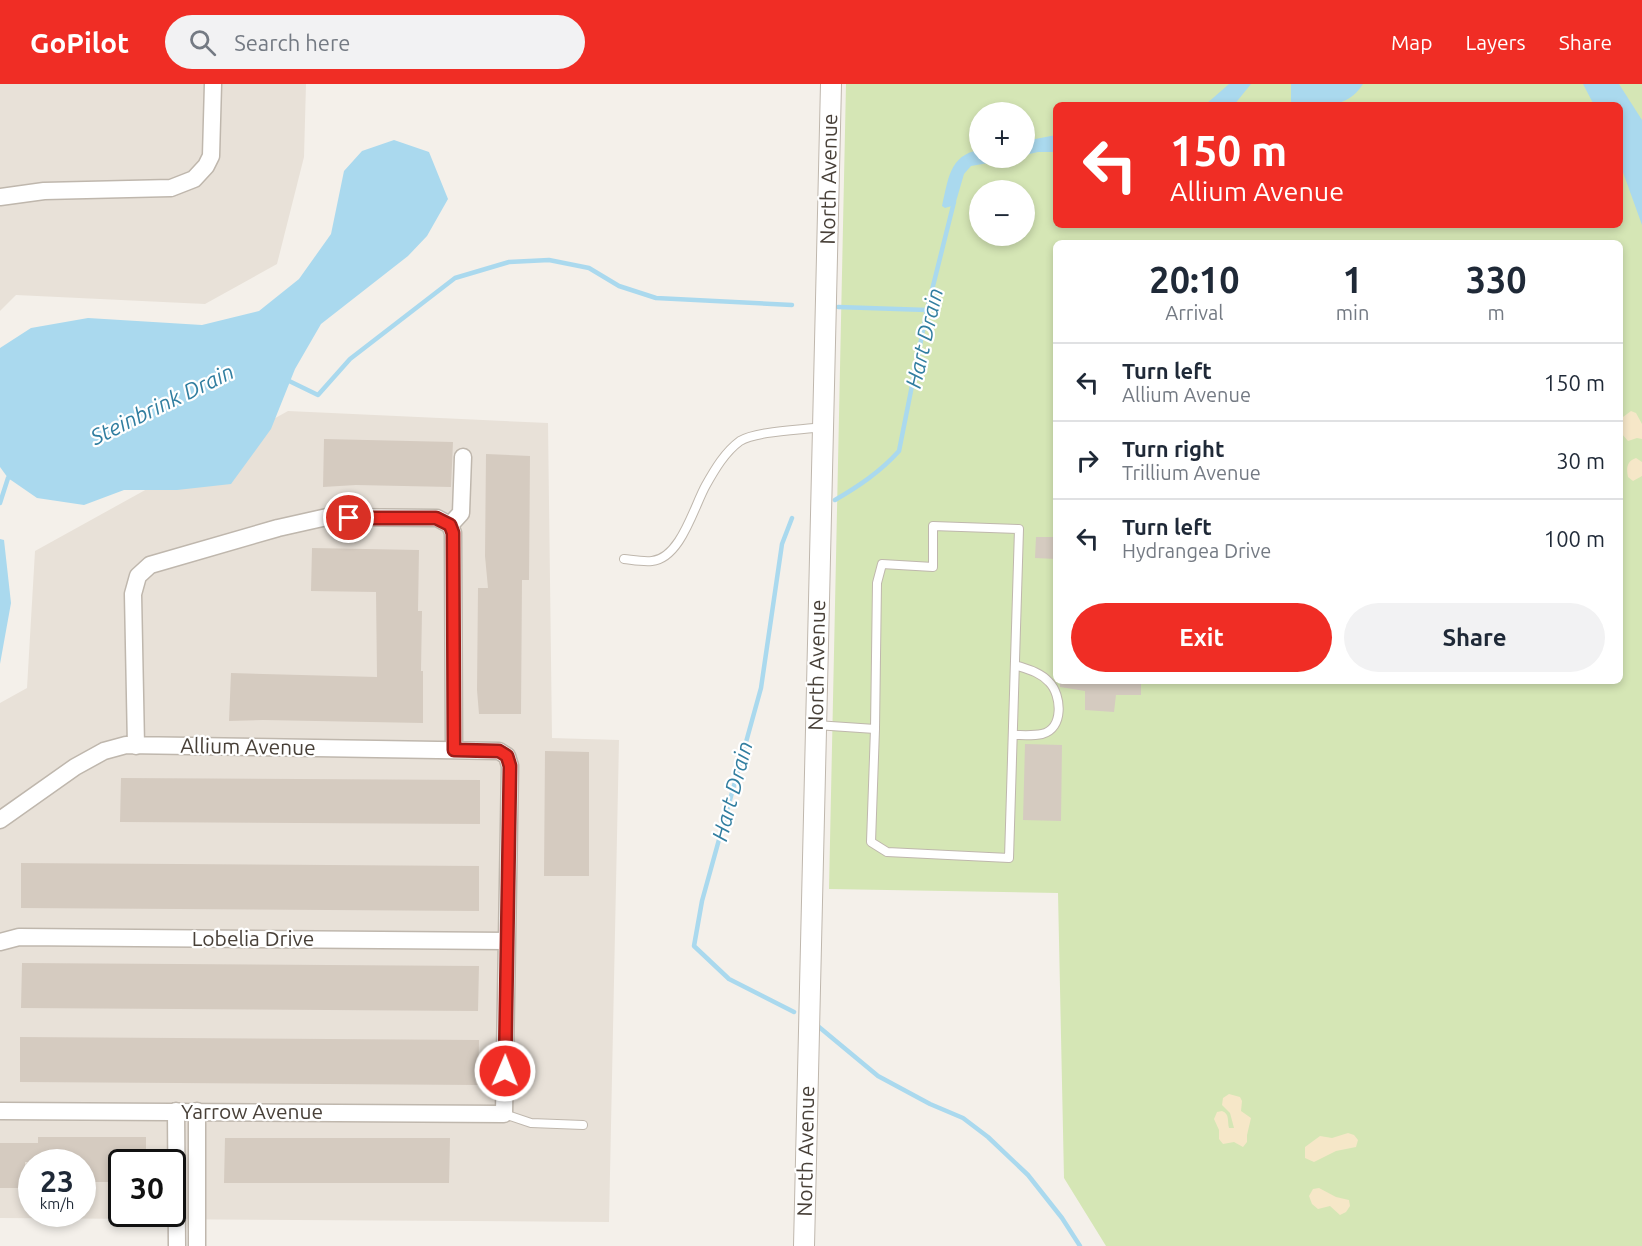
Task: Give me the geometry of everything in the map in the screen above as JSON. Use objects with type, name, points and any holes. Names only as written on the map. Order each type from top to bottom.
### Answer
[{"type":"street","points":[[0,197],[44,191],[171,188],[194,179],[206,166],[211,156],[213,84]]},
{"type":"street","name":"North Avenue","points":[[804,1246],[831,84]]},
{"type":"street","points":[[450,525],[461,513],[464,457]]},
{"type":"street","points":[[136,746],[133,594],[138,576],[150,565],[278,528],[327,517],[436,518],[450,525],[453,533],[454,750]]},
{"type":"street","name":"Allium Avenue","points":[[0,820],[75,767],[104,751],[126,746],[499,751],[507,756],[510,766],[507,941]]},
{"type":"street","name":"Lobelia Drive","points":[[0,942],[20,937],[507,941]]},
{"type":"street","points":[[504,1114],[507,941]]},
{"type":"street","name":"Yarrow Avenue","points":[[0,1111],[504,1114]]},
{"type":"street","points":[[197,1111],[197,1246]]},
{"type":"street","points":[[176,1112],[177,1246]]},
{"type":"lane","points":[[624,559],[653,561],[664,556],[682,536],[705,486],[722,459],[741,441],[754,436],[823,427]]},
{"type":"lane","points":[[933,526],[1019,529],[1015,665],[1009,858],[888,852],[871,842],[877,583],[882,564],[933,567],[933,526]]},
{"type":"lane","points":[[1013,735],[1042,734],[1050,730],[1054,726],[1058,711],[1054,687],[1030,670],[1015,665]]},
{"type":"lane","points":[[816,725],[874,729]]},
{"type":"lane","points":[[504,1114],[531,1123],[583,1125]]},
{"type":"shaded area","points":[[0,84],[306,84],[304,157],[277,264],[205,304],[16,295],[0,311]]},
{"type":"shaded area","points":[[288,411],[548,423],[552,738],[619,740],[609,1222],[186,1219],[186,1149],[108,1149],[108,1219],[96,1219],[96,1149],[18,1149],[18,1218],[0,1218],[0,703],[27,688],[35,551]]},
{"type":"green space","points":[[846,84],[1642,84],[1642,1246],[1106,1246],[1064,1178],[1058,893],[829,889]]},
{"type":"sand","points":[[1631,411],[1636,413],[1642,424],[1642,439],[1628,441],[1623,435],[1623,417]]},
{"type":"sand","points":[[1636,458],[1642,462],[1642,476],[1633,481],[1628,477],[1627,468],[1629,463]]},
{"type":"sand","points":[[1229,1094],[1240,1097],[1241,1111],[1251,1118],[1247,1142],[1243,1147],[1234,1142],[1223,1144],[1219,1139],[1219,1130],[1214,1119],[1217,1112],[1225,1112],[1229,1128],[1234,1128],[1230,1113],[1222,1105],[1223,1098]]},
{"type":"sand","points":[[1348,1133],[1354,1135],[1358,1140],[1356,1147],[1336,1151],[1314,1162],[1305,1158],[1305,1147],[1320,1136],[1332,1138]]},
{"type":"sand","points":[[1319,1188],[1336,1197],[1349,1200],[1350,1206],[1346,1212],[1340,1215],[1330,1206],[1318,1209],[1312,1204],[1309,1196],[1313,1189]]},
{"type":"water","points":[[1229,84],[1251,84],[1236,102],[1208,102]]},
{"type":"water","points":[[1291,84],[1363,84],[1356,93],[1342,102],[1291,102]]},
{"type":"water","points":[[1583,84],[1619,84],[1642,120],[1642,225],[1623,172],[1623,102],[1592,102]]},
{"type":"water","points":[[1053,136],[1053,152],[1035,153],[1035,139]]},
{"type":"water","points":[[394,140],[429,152],[448,199],[427,236],[408,256],[321,324],[295,369],[271,429],[231,484],[177,490],[124,490],[84,505],[37,498],[8,478],[0,467],[0,348],[31,328],[88,318],[202,325],[259,311],[299,279],[331,234],[344,171],[362,151]]},
{"type":"water","points":[[969,153],[969,168],[964,174],[955,205],[945,208],[942,206],[946,187],[952,170],[961,157]]},
{"type":"water","points":[[0,539],[4,540],[11,603],[0,664]]},
{"type":"building","points":[[324,439],[453,442],[451,487],[356,485],[323,487]]},
{"type":"building","points":[[486,454],[530,456],[529,580],[522,580],[521,714],[479,714],[477,690],[478,588],[488,588],[485,556]]},
{"type":"building","points":[[1036,537],[1053,537],[1053,559],[1035,558]]},
{"type":"building","points":[[312,548],[419,550],[418,611],[422,611],[423,723],[229,721],[231,673],[377,677],[376,592],[311,591]]},
{"type":"building","points":[[1060,684],[1141,684],[1141,695],[1116,695],[1114,712],[1085,710],[1085,691],[1060,687]]},
{"type":"building","points":[[1025,744],[1062,745],[1061,821],[1023,820]]},
{"type":"building","points":[[545,751],[589,752],[589,876],[544,876]]},
{"type":"building","points":[[121,778],[480,780],[480,824],[120,822]]},
{"type":"building","points":[[21,863],[479,866],[479,911],[21,908]]},
{"type":"building","points":[[22,963],[479,966],[478,1011],[21,1008]]},
{"type":"building","points":[[20,1037],[479,1040],[478,1085],[20,1082]]},
{"type":"building","points":[[38,1137],[146,1137],[146,1149],[108,1149],[108,1182],[96,1182],[96,1149],[18,1149],[18,1188],[0,1188],[0,1143],[38,1143]]},
{"type":"building","points":[[225,1138],[450,1138],[449,1183],[224,1183]]},
{"type":"waterway","name":"Hart Drain","points":[[835,500],[869,478],[899,451],[927,310],[954,202]]},
{"type":"waterway","name":"Steinbrink Drain","points":[[285,379],[318,395],[350,359],[455,278],[509,262],[549,260],[589,268],[619,286],[656,298],[792,305]]},
{"type":"waterway","name":"Steinbrink Drain","points":[[838,307],[927,310]]},
{"type":"waterway","name":"Steinbrink Drain","points":[[0,503],[8,478],[12,476]]},
{"type":"waterway","name":"Hart Drain","points":[[792,518],[782,544],[761,688],[702,901],[694,946],[729,979],[794,1012]]},
{"type":"waterway","name":"Hart Drain","points":[[819,1027],[878,1076],[930,1104],[963,1118],[988,1137],[1028,1175],[1062,1218],[1080,1246]]},
{"type":"route","points":[[349,518],[436,518],[450,525],[453,533],[454,750],[499,751],[507,756],[510,766],[505,1071]]}]
